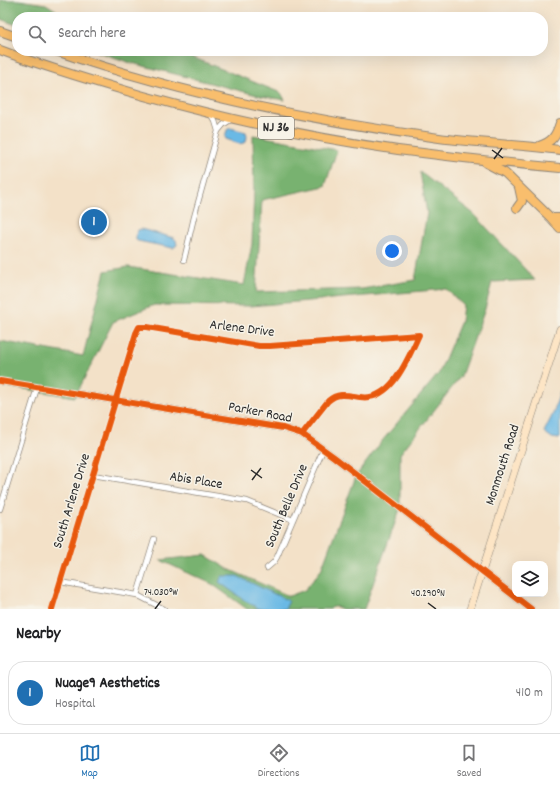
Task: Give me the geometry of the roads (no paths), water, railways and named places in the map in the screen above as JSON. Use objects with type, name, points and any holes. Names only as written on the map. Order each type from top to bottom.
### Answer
[{"type":"highway","points":[[0,31],[12,35]]},
{"type":"highway","name":"NJ 36","points":[[0,50],[12,54]]},
{"type":"highway","name":"NJ 36","points":[[18,56],[111,87],[274,128],[358,143],[480,160],[560,168]]},
{"type":"highway","name":"NJ 36","points":[[72,56],[153,81],[236,102],[285,112],[440,138],[560,150]]},
{"type":"highway","points":[[535,147],[548,143],[552,140],[560,123]]},
{"type":"highway","points":[[480,160],[505,173],[560,228]]},
{"type":"highway","points":[[517,208],[522,201],[519,186]]},
{"type":"highway","points":[[551,218],[560,218]]},
{"type":"main road","name":"Monmouth Road","points":[[470,609],[560,328]]},
{"type":"street","points":[[208,112],[215,121],[218,131]]},
{"type":"street","points":[[184,260],[194,217],[218,131],[223,125],[234,118]]},
{"type":"street","name":"Arlene Drive","points":[[116,400],[136,333],[138,328],[141,326],[259,346],[419,335],[400,372],[386,389],[377,394],[366,397],[343,394],[333,396],[302,434]]},
{"type":"street","name":"Parker Road","points":[[0,381],[276,427],[302,434],[531,609]]},
{"type":"street","points":[[0,509],[38,388]]},
{"type":"street","name":"South Arlene Drive","points":[[52,609],[116,400]]},
{"type":"street","name":"South Belle Drive","points":[[267,568],[277,557],[323,450]]},
{"type":"street","name":"Abis Place","points":[[93,475],[242,500],[254,503],[293,520]]},
{"type":"street","points":[[137,595],[154,539]]},
{"type":"street","points":[[60,582],[137,595],[164,609]]},
{"type":"water","points":[[230,128],[246,132],[246,142],[240,144],[226,139],[225,137],[227,130]]},
{"type":"water","points":[[141,229],[174,238],[177,245],[173,248],[138,241],[136,240],[136,234],[138,230]]},
{"type":"water","points":[[560,392],[559,439],[552,438],[544,432],[553,414]]},
{"type":"water","points":[[222,576],[237,576],[289,601],[285,609],[260,609],[247,602],[219,582]]},
{"type":"place","name":"Nuage9 Aesthetics","points":[[94,222]]}]
